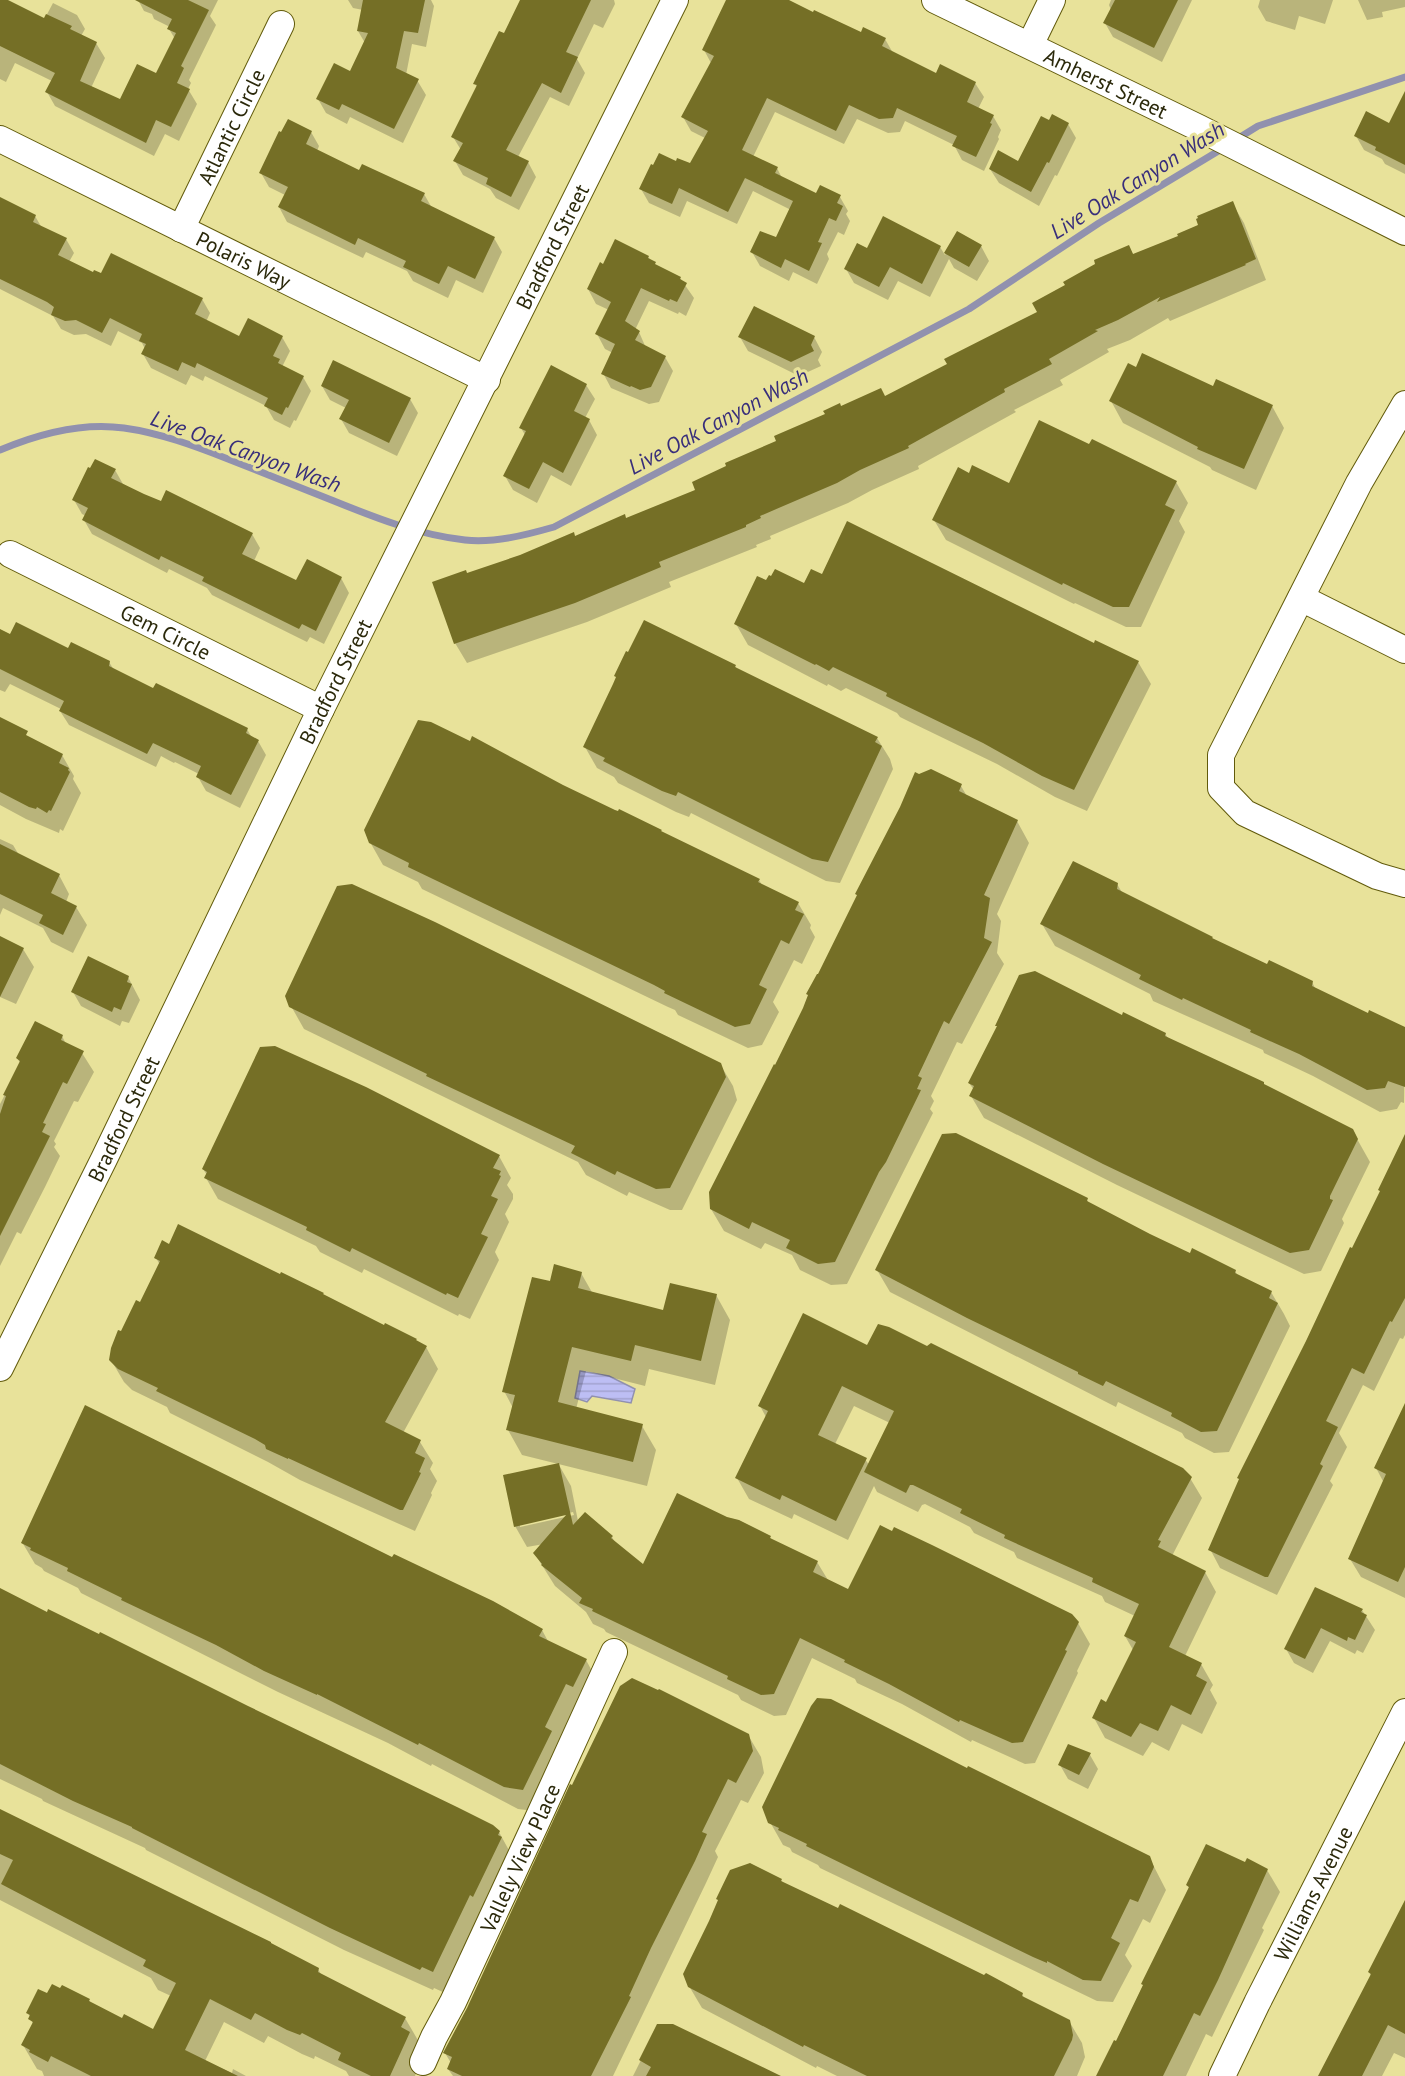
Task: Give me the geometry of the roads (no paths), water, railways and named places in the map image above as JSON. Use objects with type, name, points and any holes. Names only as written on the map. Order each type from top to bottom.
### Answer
[{"type":"street","name":"Bradford Street","points":[[0,1368],[104,1159],[321,709],[675,0]]},
{"type":"street","name":"Amherst Street","points":[[935,0],[1199,128],[1405,232]]},
{"type":"street","points":[[1030,45],[1052,0]]},
{"type":"street","name":"Atlantic Circle","points":[[181,229],[281,24]]},
{"type":"street","name":"Polaris Way","points":[[0,139],[487,380]]},
{"type":"street","points":[[1405,404],[1359,483],[1221,755],[1221,788],[1245,813],[1377,876],[1405,884]]},
{"type":"street","name":"Gem Circle","points":[[10,554],[321,709]]},
{"type":"street","points":[[1301,598],[1405,650]]},
{"type":"street","name":"Vallely View Place","points":[[423,2062],[453,2002],[614,1652]]},
{"type":"street","name":"Williams Avenue","points":[[1221,2076],[1405,1712]]},
{"type":"water","points":[[580,1371],[609,1376],[635,1389],[631,1403],[592,1396],[587,1402],[575,1398]]},
{"type":"waterway","name":"Live Oak Canyon Wash","points":[[1237,139],[1258,126],[1405,77]]},
{"type":"waterway","name":"Live Oak Canyon Wash","points":[[0,450],[45,434],[76,428],[124,428],[151,433],[190,445],[366,514],[414,530],[448,538],[476,541],[510,538],[532,533],[554,527],[969,309],[1099,223],[1225,147]]}]
